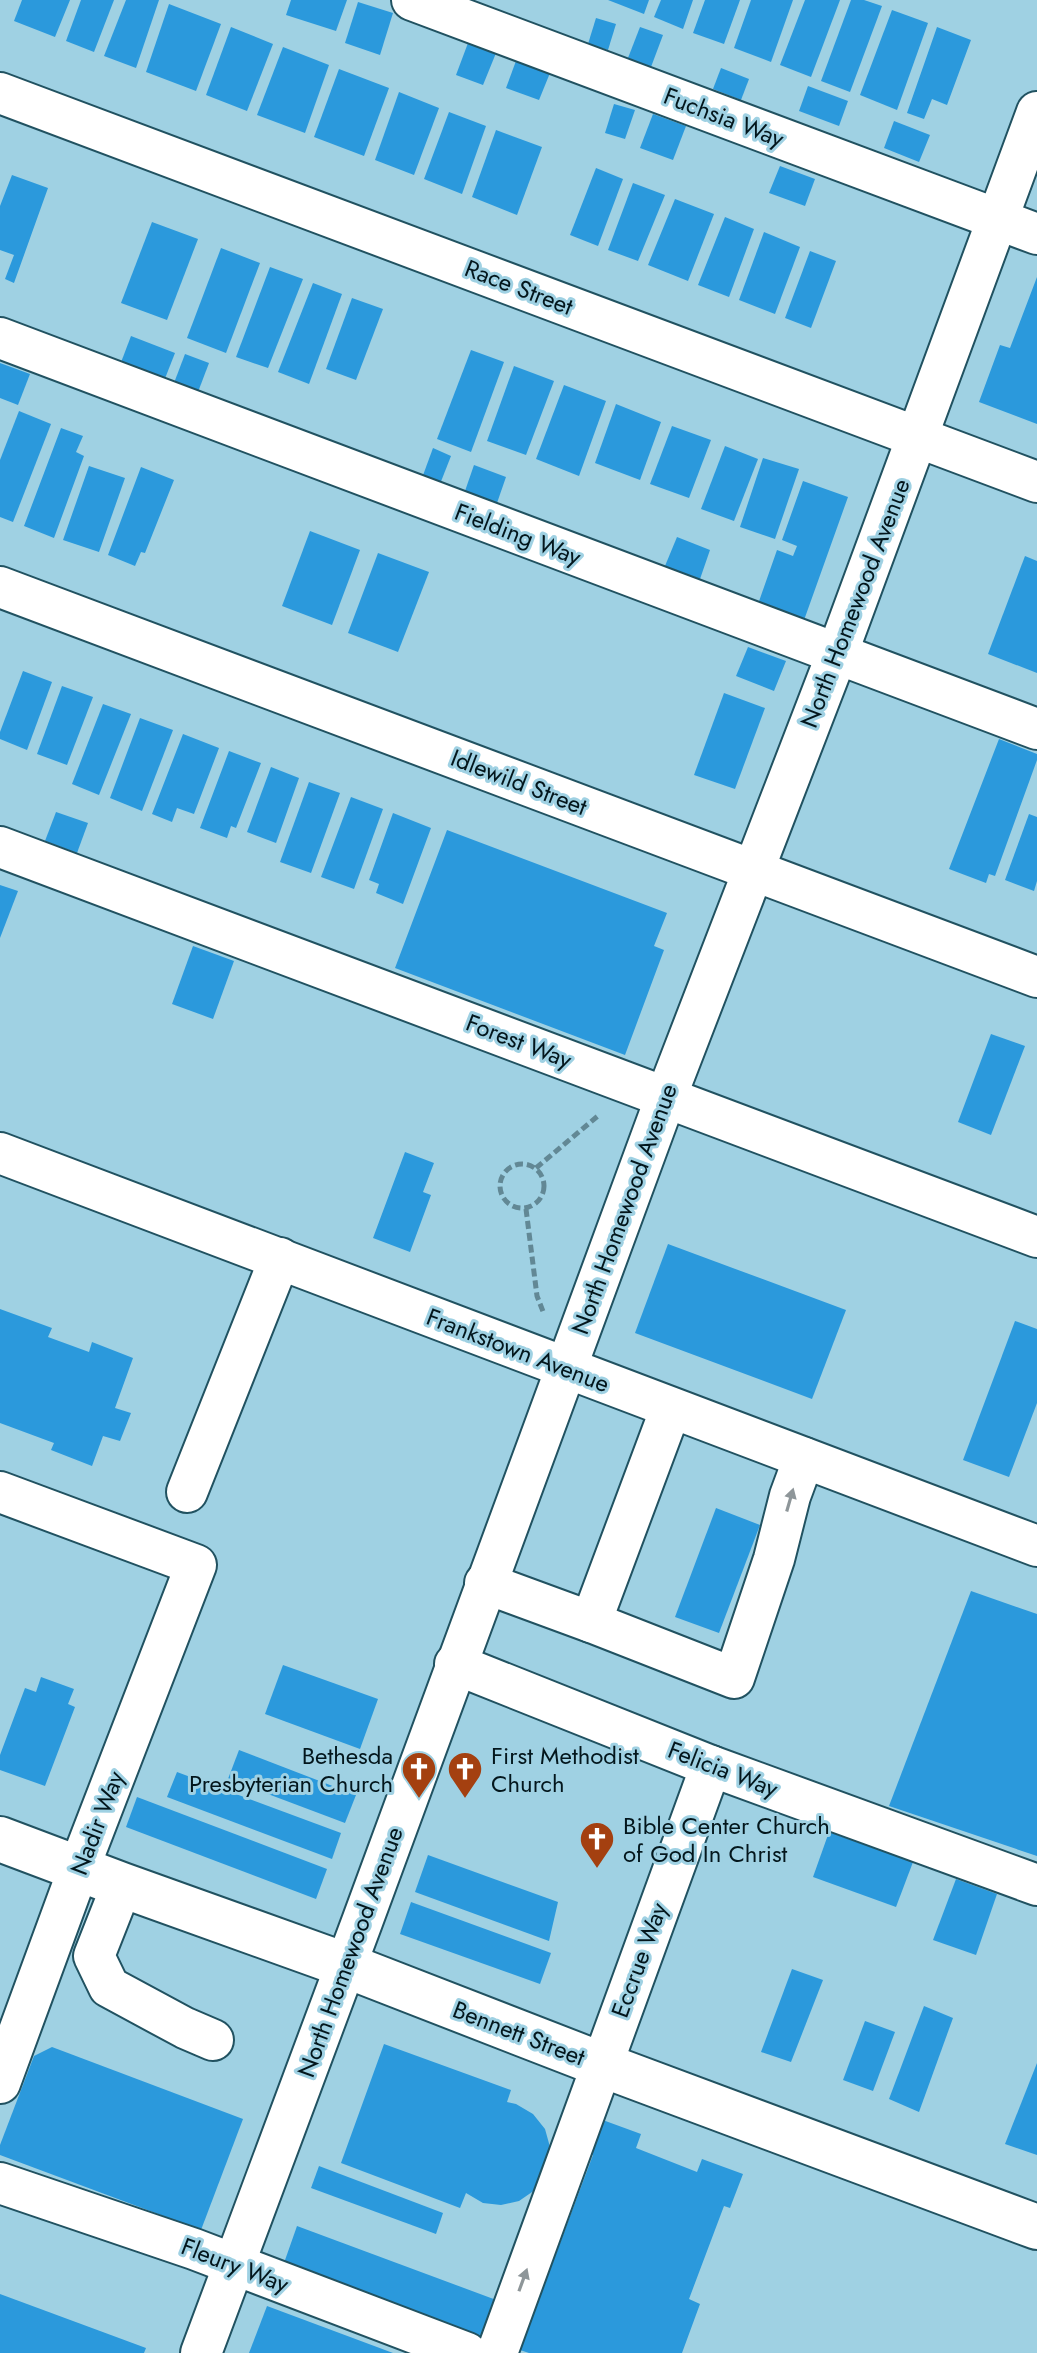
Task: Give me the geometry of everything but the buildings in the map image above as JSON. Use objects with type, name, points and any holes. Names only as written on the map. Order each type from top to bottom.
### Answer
[{"type":"main road","name":"Bennett Street","points":[[0,1839],[345,1965],[1037,2227]]},
{"type":"street","name":"Fuchsia Way","points":[[412,0],[1037,234]]},
{"type":"street","name":"Race Street","points":[[0,93],[1037,482]]},
{"type":"street","name":"North Homewood Avenue","points":[[201,2353],[666,1097],[837,654],[1037,112]]},
{"type":"street","name":"Fielding Way","points":[[0,338],[1037,729]]},
{"type":"street","name":"Idlewild Street","points":[[0,587],[1037,977]]},
{"type":"street","name":"Forest Way","points":[[0,847],[1037,1237]]},
{"type":"street","name":"Frankstown Avenue","points":[[0,1153],[1037,1546]]},
{"type":"street","points":[[187,1492],[280,1258]]},
{"type":"street","points":[[606,1628],[671,1408]]},
{"type":"street","points":[[485,1583],[734,1678],[804,1458]]},
{"type":"street","name":"Nadir Way","points":[[0,1492],[196,1565],[0,2083]]},
{"type":"street","name":"Felicia Way","points":[[455,1664],[711,1766],[1037,1885]]},
{"type":"street","name":"Eccrue Way","points":[[497,2353],[711,1766]]},
{"type":"street","points":[[122,1885],[94,1956],[109,1987],[213,2040]]},
{"type":"street","name":"Fleury Way","points":[[0,2183],[194,2249],[467,2353]]},
{"type":"path","points":[[536,1168],[601,1113]]},
{"type":"path","points":[[522,1163],[541,1173],[545,1187],[539,1202],[526,1209],[512,1206],[501,1196],[503,1174],[522,1163]]},
{"type":"path","points":[[526,1209],[537,1296],[544,1314]]},
{"type":"place","name":"Bethesda Presbyterian Church","points":[[419,1800]]},
{"type":"place","name":"First Methodist Church","points":[[465,1800]]},
{"type":"place","name":"Bible Center Church of God In Christ","points":[[597,1870]]}]
